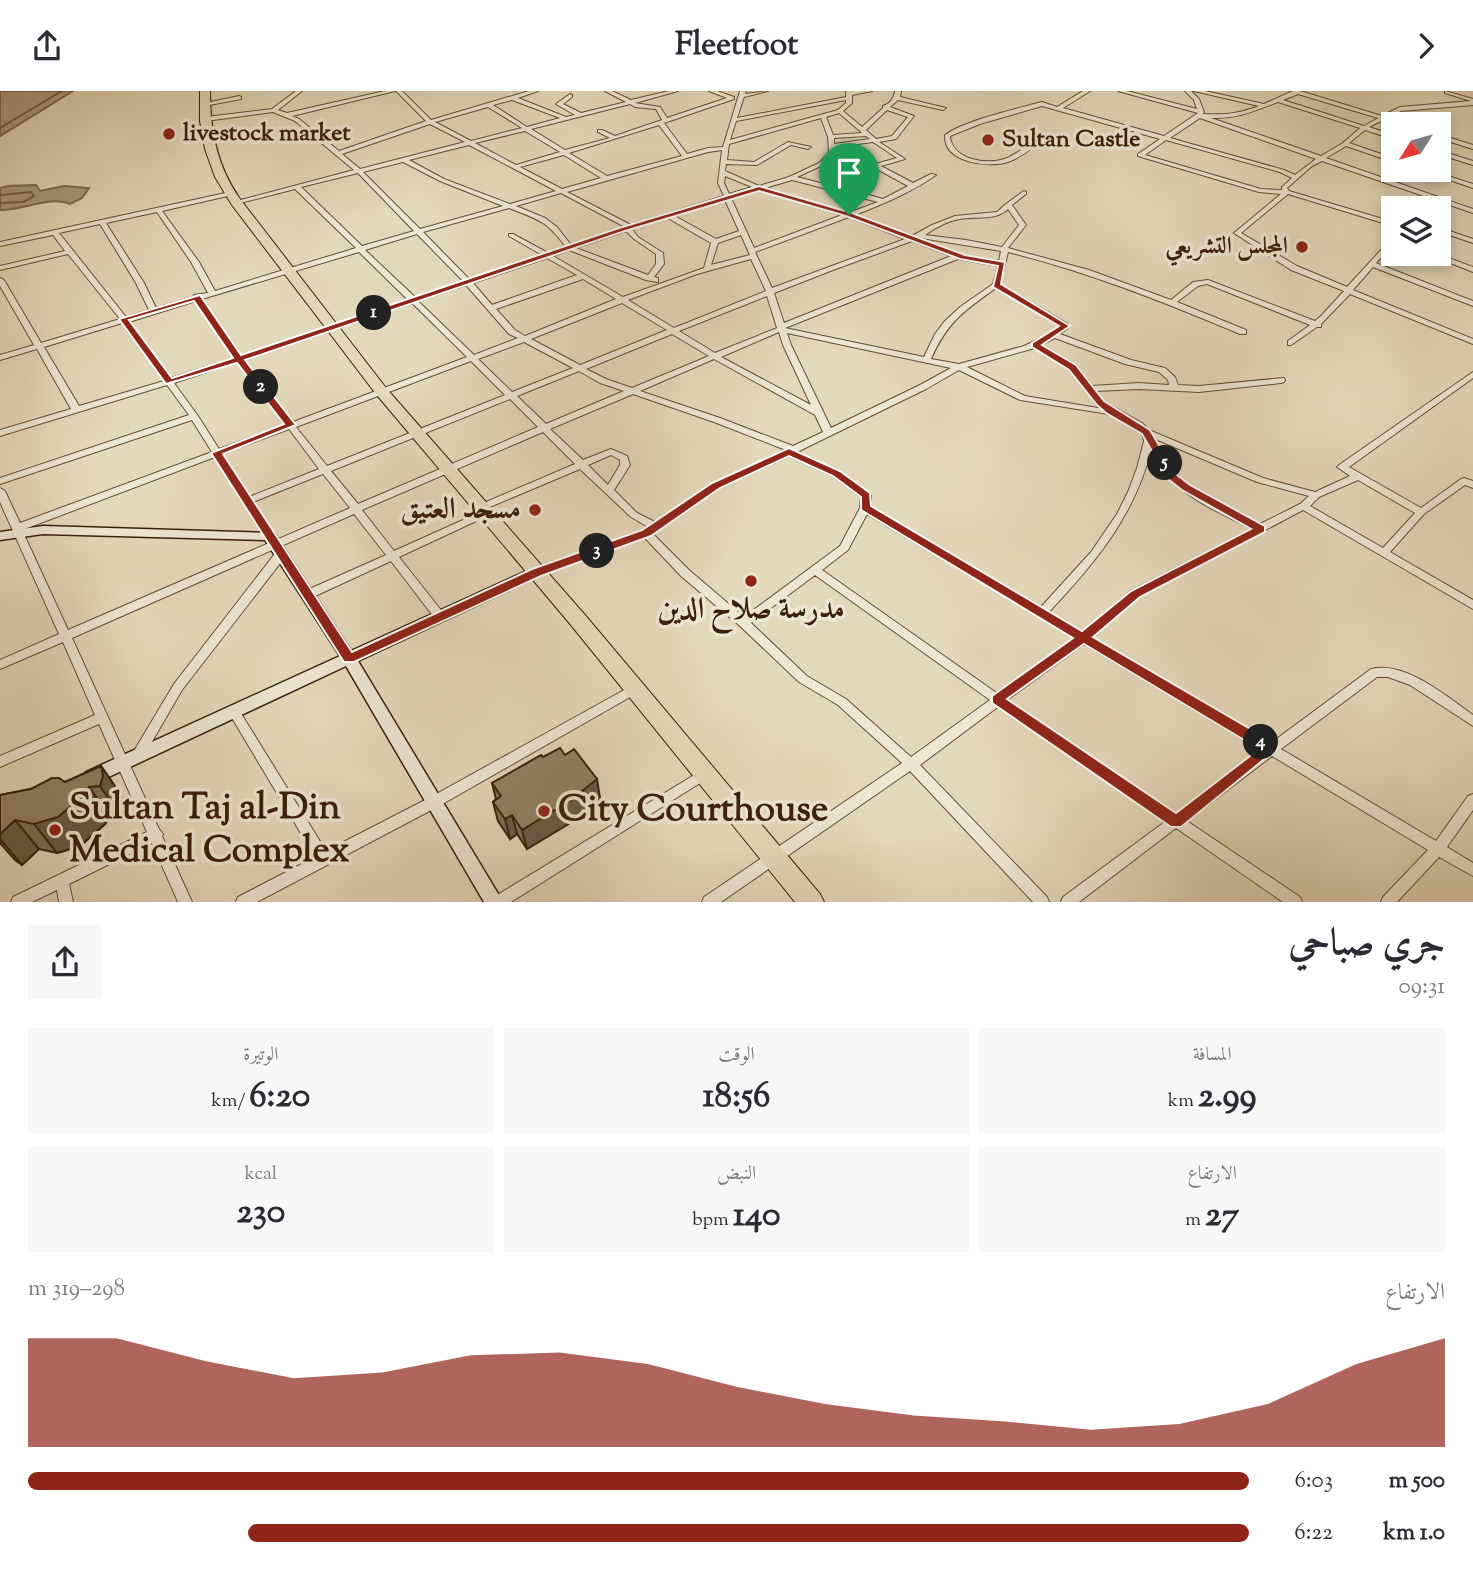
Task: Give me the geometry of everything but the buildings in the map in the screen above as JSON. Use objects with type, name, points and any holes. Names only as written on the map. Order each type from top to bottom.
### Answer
[{"type":"highway","points":[[205,105],[212,159],[233,198],[331,327],[381,391],[635,689],[811,902]]},
{"type":"main road","points":[[0,536],[19,531],[43,530],[275,545],[309,594],[496,902]]},
{"type":"main road","points":[[74,786],[233,710],[536,572]]},
{"type":"street","points":[[274,110],[299,91]]},
{"type":"street","points":[[286,115],[392,91]]},
{"type":"street","points":[[399,91],[430,122],[630,227]]},
{"type":"street","points":[[500,100],[506,91]]},
{"type":"street","points":[[337,154],[430,122],[535,91]]},
{"type":"street","points":[[608,91],[632,104],[658,108],[663,122],[685,156]]},
{"type":"street","points":[[0,244],[158,209],[297,187],[676,91]]},
{"type":"street","points":[[712,91],[739,96]]},
{"type":"street","points":[[514,167],[615,138],[739,96],[765,91]]},
{"type":"street","points":[[734,120],[869,91]]},
{"type":"street","points":[[1059,108],[1087,91]]},
{"type":"street","points":[[1121,91],[1200,114],[1473,211]]},
{"type":"street","points":[[1188,91],[1196,99],[1200,114]]},
{"type":"street","points":[[1197,91],[1264,105]]},
{"type":"street","points":[[1381,118],[1297,91],[1226,117],[1200,114],[1140,155],[1261,191],[1287,192],[1381,220]]},
{"type":"street","points":[[1447,92],[1473,101]]},
{"type":"street","points":[[0,358],[417,232],[823,117],[840,111],[849,103],[849,94]]},
{"type":"street","points":[[831,137],[865,132],[898,94],[943,108]]},
{"type":"street","points":[[570,96],[559,104],[581,116]]},
{"type":"street","points":[[739,96],[726,146],[722,183],[770,292],[780,328],[829,434]]},
{"type":"street","points":[[205,105],[239,98]]},
{"type":"street","points":[[513,98],[567,119]]},
{"type":"street","points":[[1278,100],[1381,134]]},
{"type":"street","points":[[1394,112],[1400,109],[1473,101]]},
{"type":"street","points":[[487,104],[607,179]]},
{"type":"street","points":[[1038,141],[1007,161],[995,163],[965,157],[953,150],[947,140],[953,132],[1029,105],[1042,104],[1282,171],[1295,177]]},
{"type":"street","points":[[205,105],[274,110],[297,120],[359,171],[467,281],[504,325],[523,339],[603,381],[792,451],[836,474],[866,496],[865,508],[844,548],[744,623]]},
{"type":"street","points":[[832,146],[894,138],[911,116],[885,107]]},
{"type":"street","points":[[840,111],[902,159],[853,172]]},
{"type":"street","points":[[0,433],[169,382],[630,227],[791,178],[827,159],[832,146],[823,117]]},
{"type":"street","points":[[1287,192],[1284,188],[1295,177],[1381,118]]},
{"type":"street","points":[[600,131],[615,138]]},
{"type":"street","points":[[1451,140],[1473,146]]},
{"type":"street","points":[[723,162],[755,164],[790,143],[808,147]]},
{"type":"street","points":[[1345,144],[1381,156]]},
{"type":"street","points":[[1451,156],[1473,163]]},
{"type":"street","points":[[827,159],[853,172],[869,187],[866,195]]},
{"type":"street","points":[[404,160],[442,180],[513,206],[552,224],[570,248],[662,283]]},
{"type":"street","points":[[876,166],[914,186]]},
{"type":"street","points":[[722,172],[759,188],[915,237],[958,256],[1002,264]]},
{"type":"street","points":[[19,531],[217,453],[623,301],[662,283],[752,253],[883,201],[933,175]]},
{"type":"street","points":[[791,178],[883,201]]},
{"type":"street","points":[[1451,179],[1473,186]]},
{"type":"street","points":[[297,187],[651,530],[685,573],[744,623],[803,679],[842,702],[911,764],[1042,902]]},
{"type":"street","points":[[1287,192],[1237,233],[1294,268],[1471,340]]},
{"type":"street","points":[[247,501],[577,368],[915,237],[933,226],[957,217],[999,214],[1024,193]]},
{"type":"street","points":[[927,359],[942,326],[996,285],[1005,247],[1023,226],[1008,205]]},
{"type":"street","points":[[158,209],[195,262],[212,293]]},
{"type":"street","points":[[667,215],[715,242],[743,232]]},
{"type":"street","points":[[101,221],[140,283],[153,310]]},
{"type":"street","points":[[630,227],[628,229],[636,238],[659,253],[660,264],[649,278]]},
{"type":"street","points":[[54,232],[123,319],[194,417],[275,545]]},
{"type":"street","points":[[1451,233],[1473,241]]},
{"type":"street","points":[[510,235],[548,255],[716,358],[820,413]]},
{"type":"street","points":[[915,237],[1005,247],[1089,271],[1243,332]]},
{"type":"street","points":[[707,267],[715,242]]},
{"type":"street","points":[[0,268],[68,252]]},
{"type":"street","points":[[1291,343],[1318,325],[1381,253]]},
{"type":"street","points":[[0,665],[449,468],[958,256]]},
{"type":"street","points":[[1451,261],[1473,270]]},
{"type":"street","points":[[1371,264],[1473,304]]},
{"type":"street","points":[[490,308],[583,276]]},
{"type":"street","points":[[0,280],[76,408]]},
{"type":"street","points":[[1172,303],[1196,284],[1208,282],[1318,325]]},
{"type":"street","points":[[536,572],[651,530],[716,486],[829,434],[959,367],[1036,345],[1065,326],[996,285]]},
{"type":"street","points":[[197,297],[239,359],[440,617]]},
{"type":"street","points":[[780,328],[959,367],[1023,398],[1114,413]]},
{"type":"street","points":[[1055,335],[1128,362],[1162,370],[1172,379],[1174,388]]},
{"type":"street","points":[[1036,345],[1073,367],[1100,403],[1147,436],[1260,480],[1316,495]]},
{"type":"street","points":[[1421,512],[1342,467],[1473,374]]},
{"type":"street","points":[[1089,389],[1199,389],[1281,380]]},
{"type":"street","points":[[0,481],[194,417]]},
{"type":"street","points":[[1147,436],[1172,476],[1186,487],[1261,529]]},
{"type":"street","points":[[1042,613],[1115,529],[1132,499],[1147,436]]},
{"type":"street","points":[[309,594],[582,463],[611,452],[624,459],[625,465],[609,491]]},
{"type":"street","points":[[709,902],[911,764],[1083,638],[1135,594],[1261,529],[1303,506],[1316,495],[1358,476]]},
{"type":"street","points":[[1384,552],[1421,512],[1470,480]]},
{"type":"street","points":[[0,491],[185,902]]},
{"type":"street","points":[[1303,506],[1473,605]]},
{"type":"street","points":[[865,508],[1473,870]]},
{"type":"street","points":[[138,755],[178,687],[275,545]]},
{"type":"street","points":[[815,570],[997,699],[1295,902]]},
{"type":"street","points":[[1068,902],[1375,672],[1389,671],[1409,679],[1473,721]]},
{"type":"street","points":[[243,902],[434,802],[635,689]]},
{"type":"street","points":[[233,710],[323,858]]},
{"type":"street","points":[[0,762],[101,718]]},
{"type":"street","points":[[496,902],[704,774]]},
{"type":"street","points":[[1388,902],[1439,848],[1473,800]]},
{"type":"street","points":[[18,902],[156,834]]},
{"type":"street","points":[[61,881],[66,902]]},
{"type":"water","points":[[0,91],[73,91],[0,136]]},
{"type":"water","points":[[36,185],[40,191],[64,186],[89,188],[82,198],[70,204],[54,201],[0,210],[0,188]]},
{"type":"place","name":"livestock market","points":[[169,134]]},
{"type":"place","name":"Sultan Castle","points":[[988,140]]},
{"type":"place","name":"المجلس التشريعي","points":[[1302,247]]},
{"type":"place","name":"مسجد العتيق","points":[[535,510]]},
{"type":"place","name":"مدرسة صلاح الدين","points":[[751,581]]},
{"type":"place","name":"City Courthouse","points":[[544,811]]},
{"type":"place","name":"Sultan Taj al-Din Medical Complex","points":[[55,830]]},
{"type":"route","points":[[849,215],[759,188],[622,229],[570,248],[467,281],[239,359],[169,382],[123,319],[197,297],[239,359],[291,425],[217,453],[349,659],[536,572],[646,533],[716,486],[789,452],[836,474],[866,496],[865,508],[1083,638],[1271,748],[1176,822],[997,699],[1083,638],[1135,594],[1261,529],[1203,498],[1172,476],[1160,453],[1139,425],[1110,411],[1100,403],[1073,367],[1036,345],[1065,326],[996,285],[1002,264],[991,260],[963,258],[938,246],[911,239],[849,215]]}]
